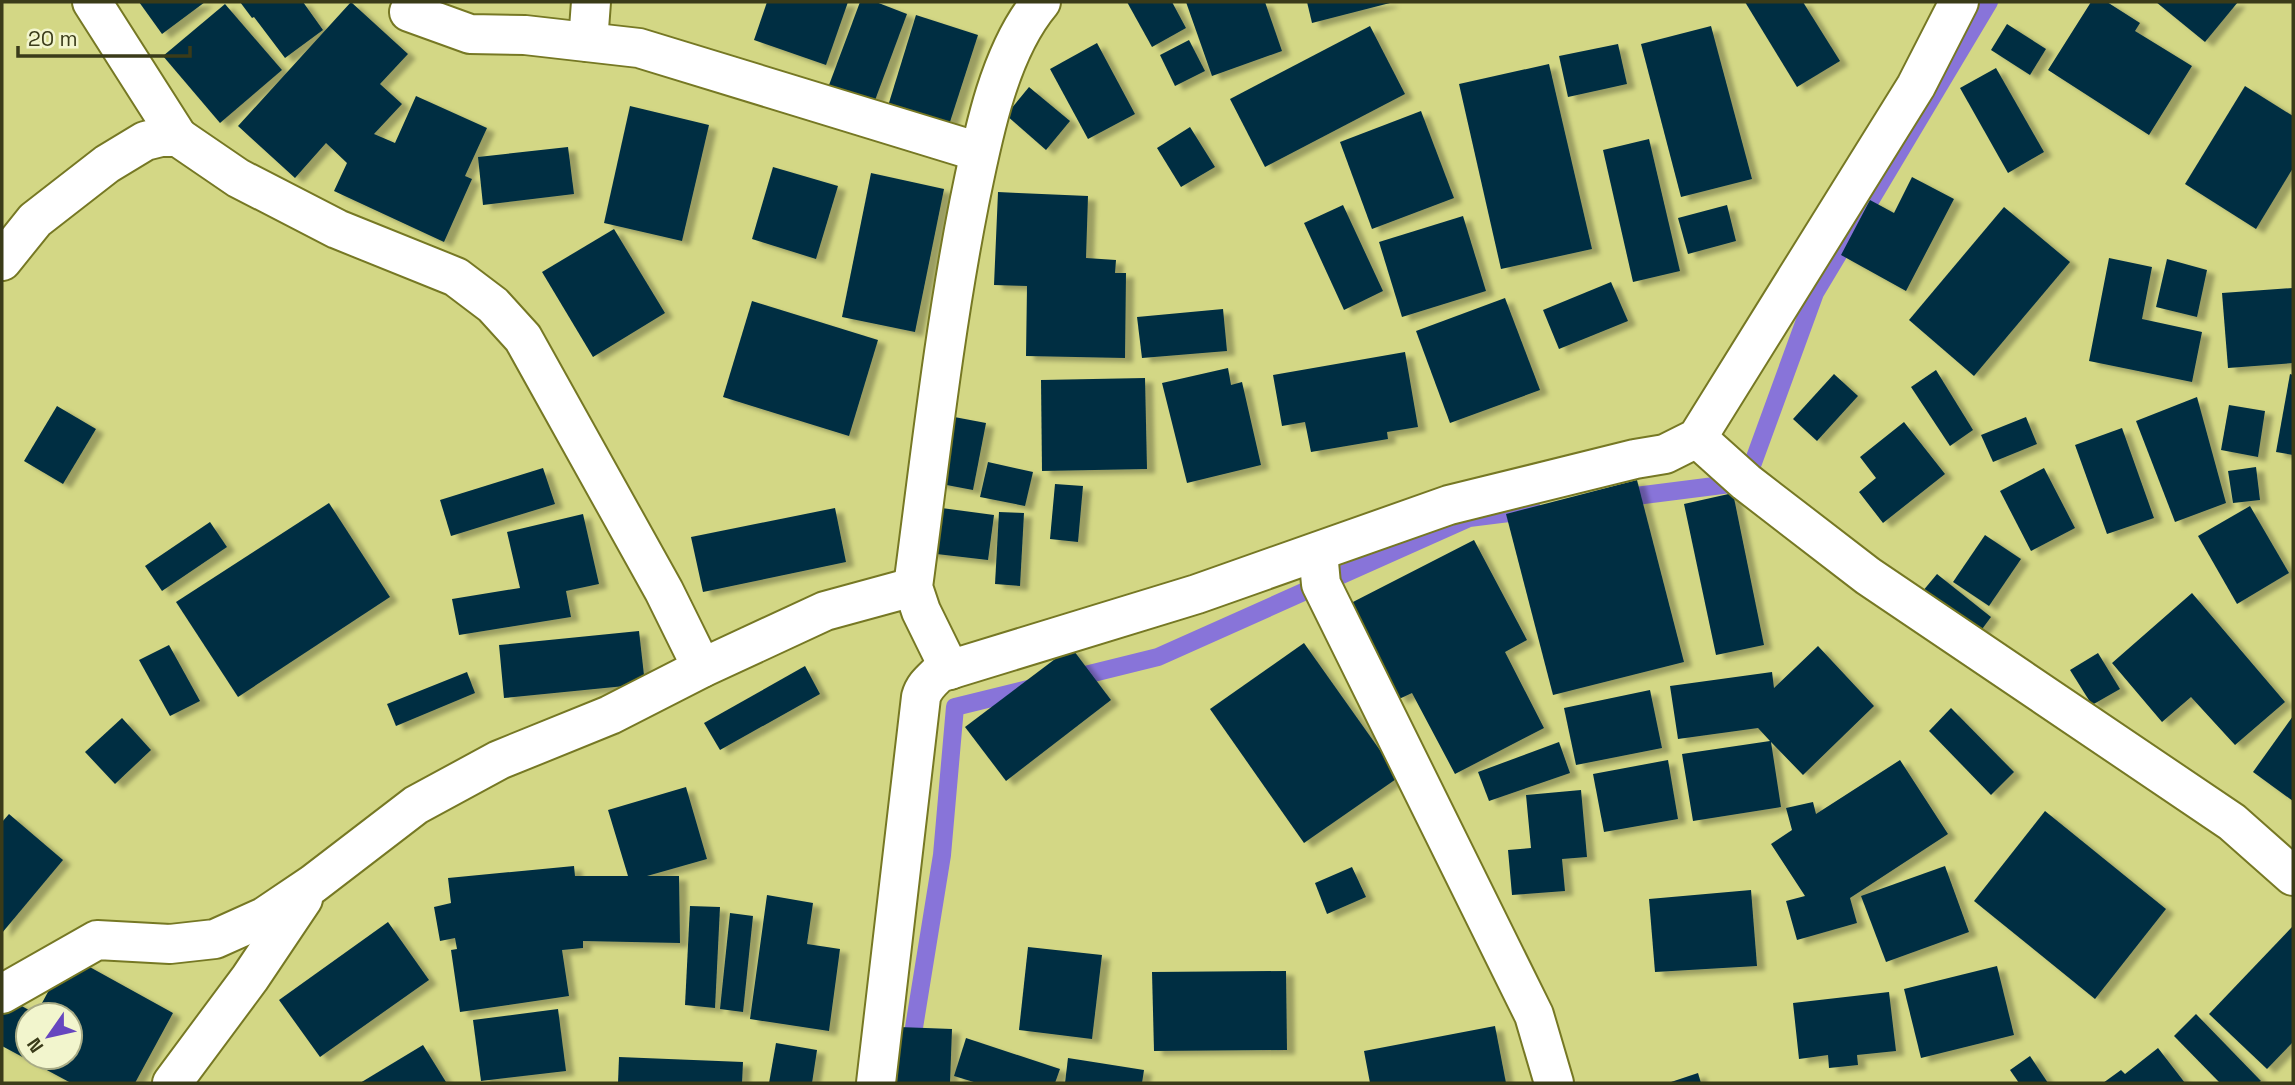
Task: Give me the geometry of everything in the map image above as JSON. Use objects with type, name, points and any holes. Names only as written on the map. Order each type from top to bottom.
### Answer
[{"type":"street","points":[[92,2],[178,137],[238,178],[337,229],[456,277],[494,305],[523,338],[664,591],[702,667]]},
{"type":"street","points":[[588,42],[591,2]]},
{"type":"street","points":[[950,670],[921,611],[913,587],[953,282],[985,122],[1018,34],[1041,2]]},
{"type":"street","points":[[876,1083],[921,697],[923,689],[939,673],[1196,594],[1449,505],[1635,458],[1665,454],[1697,438],[1916,86],[1959,2]]},
{"type":"street","points":[[409,12],[470,34],[525,35],[639,48],[979,152]]},
{"type":"street","points":[[2,261],[35,220],[107,164],[145,141],[178,137]]},
{"type":"street","points":[[1697,438],[1746,482],[1868,576],[2232,822],[2293,876]]},
{"type":"street","points":[[1318,552],[1321,584],[1534,1015],[1554,1083]]},
{"type":"street","points":[[2,994],[97,940],[170,944],[215,939],[264,917],[313,884],[416,805],[499,760],[610,715],[702,667],[825,611],[913,587]]},
{"type":"street","points":[[172,1083],[250,978],[313,884]]},
{"type":"building","points":[[139,2],[205,2],[162,34]]},
{"type":"building","points":[[240,2],[303,2],[323,30],[285,58]]},
{"type":"building","points":[[351,2],[408,54],[380,84],[402,104],[374,134],[395,143],[416,96],[487,128],[465,176],[472,179],[444,242],[334,191],[347,163],[326,143],[295,178],[238,126]]},
{"type":"building","points":[[767,2],[848,2],[826,65],[754,40]]},
{"type":"building","points":[[860,2],[876,2],[907,14],[874,103],[829,85]]},
{"type":"building","points":[[1127,2],[1172,2],[1186,28],[1152,47]]},
{"type":"building","points":[[1186,2],[1265,2],[1282,51],[1212,76]]},
{"type":"building","points":[[1307,2],[1390,2],[1390,3],[1312,23]]},
{"type":"building","points":[[1745,2],[1803,2],[1840,61],[1797,87]]},
{"type":"building","points":[[2091,2],[2107,2],[2140,23],[2135,31],[2192,66],[2149,135],[2048,70]]},
{"type":"building","points":[[2156,2],[2238,2],[2205,42]]},
{"type":"building","points":[[225,4],[282,70],[220,123],[163,56]]},
{"type":"building","points":[[916,15],[978,35],[949,125],[888,106]]},
{"type":"building","points":[[2007,24],[2046,49],[2030,75],[1991,50]]},
{"type":"building","points":[[1370,26],[1405,94],[1265,167],[1230,99]]},
{"type":"building","points":[[1711,26],[1752,179],[1681,197],[1641,44]]},
{"type":"building","points":[[1189,40],[1205,71],[1175,86],[1160,55]]},
{"type":"building","points":[[1097,43],[1135,114],[1088,139],[1050,69]]},
{"type":"building","points":[[1618,44],[1627,84],[1568,97],[1559,56]]},
{"type":"building","points":[[1549,64],[1592,249],[1501,269],[1459,84]]},
{"type":"building","points":[[1996,68],[2044,152],[2008,173],[1960,88]]},
{"type":"building","points":[[2245,86],[2293,116],[2293,168],[2256,229],[2185,184]]},
{"type":"building","points":[[1029,87],[1070,121],[1046,150],[1006,115]]},
{"type":"building","points":[[630,106],[709,125],[682,241],[604,223]]},
{"type":"building","points":[[1421,111],[1454,198],[1372,229],[1340,142]]},
{"type":"building","points":[[1190,127],[1215,167],[1181,187],[1157,148]]},
{"type":"building","points":[[1649,139],[1680,271],[1633,282],[1603,150]]},
{"type":"building","points":[[568,147],[574,194],[483,205],[478,157]]},
{"type":"building","points":[[773,167],[838,186],[816,259],[752,239]]},
{"type":"building","points":[[871,173],[944,189],[915,332],[842,317]]},
{"type":"building","points":[[1912,177],[1954,199],[1906,291],[1841,255],[1870,200],[1894,213]]},
{"type":"building","points":[[998,192],[1088,196],[1086,258],[1116,260],[1115,273],[1126,273],[1125,358],[1026,356],[1027,286],[994,285]]},
{"type":"building","points":[[1343,205],[1383,291],[1344,310],[1304,223]]},
{"type":"building","points":[[1727,205],[1736,241],[1688,254],[1678,218]]},
{"type":"building","points":[[2004,207],[2070,262],[1974,376],[1909,320]]},
{"type":"building","points":[[1463,216],[1486,291],[1402,317],[1379,242]]},
{"type":"building","points":[[614,229],[665,313],[593,357],[542,272]]},
{"type":"building","points":[[2109,258],[2152,267],[2142,319],[2202,332],[2192,382],[2089,361]]},
{"type":"building","points":[[2167,259],[2207,270],[2197,317],[2156,307]]},
{"type":"building","points":[[1611,282],[1628,321],[1559,349],[1543,310]]},
{"type":"building","points":[[2293,288],[2293,363],[2228,368],[2222,293]]},
{"type":"building","points":[[1505,298],[1540,390],[1450,423],[1416,331]]},
{"type":"building","points":[[752,301],[878,340],[849,436],[723,397]]},
{"type":"building","points":[[1223,309],[1227,351],[1142,358],[1137,317]]},
{"type":"building","points":[[1405,352],[1418,427],[1387,432],[1388,439],[1311,452],[1305,422],[1282,426],[1273,375]]},
{"type":"building","points":[[1228,368],[1231,385],[1242,382],[1261,465],[1187,483],[1162,383]]},
{"type":"building","points":[[1936,370],[1973,430],[1950,446],[1911,387]]},
{"type":"building","points":[[1834,374],[1858,396],[1817,441],[1793,419]]},
{"type":"building","points":[[2290,374],[2293,375],[2293,455],[2276,452]]},
{"type":"building","points":[[1145,378],[1147,469],[1042,471],[1041,380]]},
{"type":"building","points":[[2197,397],[2226,503],[2175,522],[2136,421]]},
{"type":"building","points":[[2229,405],[2265,411],[2258,457],[2221,450]]},
{"type":"building","points":[[57,406],[96,429],[63,484],[24,461]]},
{"type":"building","points":[[949,416],[986,423],[973,490],[936,483]]},
{"type":"building","points":[[2026,417],[2037,444],[1993,462],[1981,435]]},
{"type":"building","points":[[1904,422],[1945,474],[1883,523],[1859,492],[1876,478],[1860,457]]},
{"type":"building","points":[[2122,428],[2154,518],[2107,534],[2075,445]]},
{"type":"building","points":[[988,462],[1033,472],[1025,506],[980,497]]},
{"type":"building","points":[[2256,467],[2260,500],[2233,503],[2228,471]]},
{"type":"building","points":[[543,468],[555,504],[451,536],[440,500]]},
{"type":"building","points":[[2044,468],[2075,528],[2031,551],[2000,491]]},
{"type":"building","points":[[1637,480],[1684,662],[1553,695],[1506,514]]},
{"type":"building","points":[[1055,484],[1083,486],[1078,542],[1050,539]]},
{"type":"building","points":[[1733,493],[1764,645],[1716,655],[1684,504]]},
{"type":"building","points":[[329,503],[390,597],[238,697],[176,602]]},
{"type":"building","points":[[2250,506],[2289,573],[2237,604],[2198,536]]},
{"type":"building","points":[[934,507],[994,515],[988,560],[928,553]]},
{"type":"building","points":[[835,508],[846,562],[703,592],[691,537]]},
{"type":"building","points":[[999,512],[1024,513],[1020,586],[995,584]]},
{"type":"building","points":[[583,514],[599,584],[566,591],[571,617],[459,635],[452,599],[520,588],[507,532]]},
{"type":"building","points":[[210,522],[227,547],[162,591],[145,566]]},
{"type":"building","points":[[1985,535],[2021,559],[1989,606],[1953,582]]},
{"type":"building","points":[[1474,540],[1527,640],[1505,652],[1544,728],[1455,774],[1412,693],[1399,699],[1349,604]]},
{"type":"building","points":[[1937,574],[1991,617],[1977,636],[1922,592]]},
{"type":"building","points":[[2192,593],[2285,702],[2235,745],[2191,697],[2162,722],[2112,663]]},
{"type":"building","points":[[639,631],[645,684],[504,698],[499,645]]},
{"type":"building","points":[[1304,643],[1399,777],[1304,843],[1210,709]]},
{"type":"building","points":[[169,645],[200,701],[170,716],[139,660]]},
{"type":"building","points":[[1818,646],[1874,706],[1803,775],[1771,742],[1781,807],[1693,821],[1682,754],[1770,741],[1758,728],[1678,739],[1670,686],[1772,672],[1774,688]]},
{"type":"building","points":[[1071,647],[1111,700],[1006,781],[965,727]]},
{"type":"building","points":[[2098,653],[2120,689],[2092,705],[2070,670]]},
{"type":"building","points":[[805,666],[820,694],[720,750],[704,723]]},
{"type":"building","points":[[467,672],[475,693],[396,726],[387,704]]},
{"type":"building","points":[[1650,690],[1662,748],[1576,765],[1564,708]]},
{"type":"building","points":[[1951,708],[2014,772],[1991,795],[1929,731]]},
{"type":"building","points":[[2293,716],[2293,801],[2253,772]]},
{"type":"building","points":[[122,718],[151,750],[115,784],[85,752]]},
{"type":"building","points":[[1559,742],[1570,773],[1489,801],[1478,772]]},
{"type":"building","points":[[1668,760],[1678,819],[1604,832],[1593,774]]},
{"type":"building","points":[[1900,760],[1948,834],[1850,898],[1857,923],[1797,940],[1786,901],[1805,896],[1771,844],[1792,830],[1786,808],[1813,802],[1816,814]]},
{"type":"building","points":[[686,787],[707,859],[647,876],[679,876],[680,943],[583,941],[583,948],[562,950],[569,996],[460,1012],[451,950],[457,949],[455,938],[440,941],[434,907],[451,903],[448,878],[574,866],[575,876],[628,876],[608,810]]},
{"type":"building","points":[[1581,790],[1587,857],[1562,859],[1565,891],[1512,895],[1508,850],[1531,848],[1526,795]]},
{"type":"building","points":[[2045,811],[2166,909],[2095,999],[1974,901]]},
{"type":"building","points":[[9,814],[63,860],[2,933],[2,822]]},
{"type":"building","points":[[1945,866],[1969,932],[1886,962],[1861,896]]},
{"type":"building","points":[[1352,867],[1366,897],[1327,914],[1315,883]]},
{"type":"building","points":[[1751,890],[1757,966],[1655,972],[1649,899]]},
{"type":"building","points":[[767,895],[813,903],[807,944],[840,949],[829,1031],[750,1019]]},
{"type":"building","points":[[690,906],[720,907],[715,1008],[685,1005]]},
{"type":"building","points":[[730,913],[753,916],[743,1012],[720,1009]]},
{"type":"building","points":[[388,922],[429,980],[320,1057],[279,1000]]},
{"type":"building","points":[[2292,927],[2293,1042],[2267,1069],[2209,1014]]},
{"type":"building","points":[[1028,947],[1102,955],[1092,1039],[1019,1030]]},
{"type":"building","points":[[68,955],[173,1013],[135,1083],[71,1083],[49,1071],[84,1071],[84,1001],[43,1001]]},
{"type":"building","points":[[1997,966],[2014,1035],[1921,1058],[1904,989]]},
{"type":"building","points":[[1286,971],[1287,1050],[1154,1051],[1152,972]]},
{"type":"building","points":[[1889,992],[1896,1051],[1857,1055],[1858,1065],[1829,1068],[1828,1055],[1799,1059],[1793,1003]]},
{"type":"building","points":[[2,995],[14,1002],[14,1052],[2,1046]]},
{"type":"building","points":[[558,1009],[566,1071],[481,1081],[473,1020]]},
{"type":"building","points":[[2196,1014],[2261,1081],[2220,1083],[2174,1036]]},
{"type":"building","points":[[1495,1026],[1506,1083],[1370,1083],[1364,1051]]},
{"type":"building","points":[[899,1027],[952,1029],[950,1083],[897,1083]]},
{"type":"building","points":[[966,1038],[1060,1069],[1055,1083],[977,1083],[954,1076]]},
{"type":"building","points":[[776,1043],[817,1050],[812,1083],[769,1083]]},
{"type":"building","points":[[423,1045],[446,1082],[360,1083]]},
{"type":"building","points":[[2158,1048],[2185,1083],[2103,1083],[2121,1070],[2125,1074]]},
{"type":"building","points":[[2030,1056],[2048,1083],[2019,1083],[2010,1070]]},
{"type":"building","points":[[619,1057],[743,1062],[742,1083],[618,1083]]},
{"type":"building","points":[[1068,1058],[1144,1070],[1142,1083],[1065,1083]]},
{"type":"building","points":[[1698,1073],[1701,1083],[1668,1083]]},
{"type":"waterway","points":[[1620,498],[1746,482],[1815,293],[1989,2]]},
{"type":"waterway","points":[[1069,679],[1158,657],[1469,518],[1533,510]]},
{"type":"waterway","points":[[905,1083],[942,855],[955,707],[1032,688]]}]
